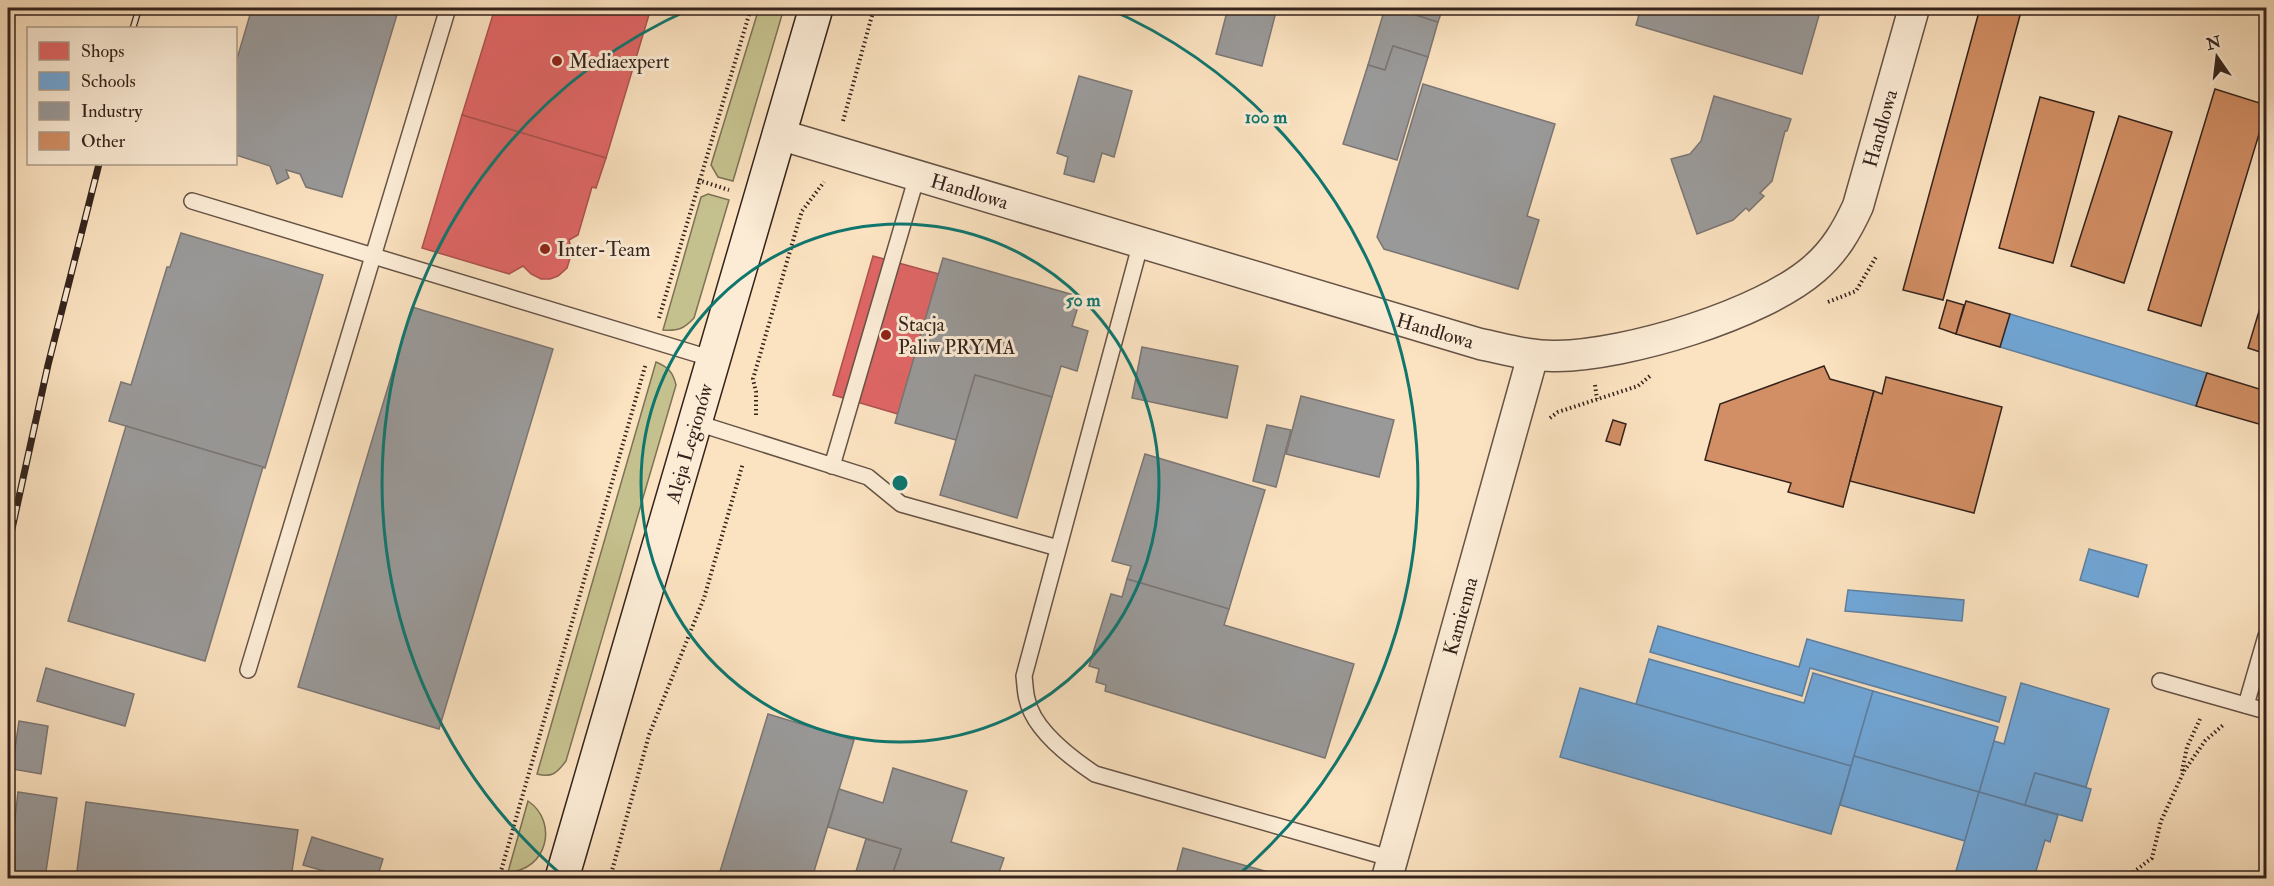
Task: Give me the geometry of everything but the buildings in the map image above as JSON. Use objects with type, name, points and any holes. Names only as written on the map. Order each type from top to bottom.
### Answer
[{"type":"main road","name":"Aleja Legionów","points":[[562,879],[816,8]]},
{"type":"street","name":"Handlowa","points":[[778,134],[1480,344],[1533,355],[1556,356],[1599,352],[1627,347],[1699,327],[1774,295],[1814,269],[1845,233],[1858,206],[1914,8]]},
{"type":"street","name":"Kamienna","points":[[1390,869],[1533,355]]},
{"type":"lane","points":[[248,670],[448,8]]},
{"type":"lane","points":[[832,466],[917,176]]},
{"type":"lane","points":[[192,201],[713,359]]},
{"type":"lane","points":[[1141,242],[1024,676],[1027,701],[1040,724],[1071,758],[1095,774],[1390,869]]},
{"type":"lane","points":[[694,422],[868,477],[901,504],[1058,548]]},
{"type":"lane","points":[[2246,705],[2266,636]]},
{"type":"lane","points":[[2160,681],[2266,711]]},
{"type":"path","points":[[499,879],[652,340],[751,8]]},
{"type":"path","points":[[2126,879],[2152,858],[2161,821],[2181,775],[2187,747],[2201,718],[2223,699]]},
{"type":"path","points":[[2181,775],[2205,741],[2246,705]]},
{"type":"shaded area","points":[[759,8],[784,8],[733,181],[718,177],[711,165]]},
{"type":"shaded area","points":[[708,194],[729,200],[694,318],[680,328],[663,330],[701,197]]},
{"type":"shaded area","points":[[656,362],[669,371],[676,385],[566,761],[554,774],[537,774]]},
{"type":"shaded area","points":[[528,801],[538,810],[543,821],[546,832],[544,844],[540,855],[532,863],[521,870],[508,872]]},
{"type":"railway","points":[[133,27],[139,8]]},
{"type":"railway","points":[[8,547],[48,365],[99,165]]},
{"type":"place","name":"Mediaexpert","points":[[557,61]]},
{"type":"place","name":"Inter-Team","points":[[545,249]]},
{"type":"place","name":"Stacja Paliw PRYMA","points":[[886,335]]}]
